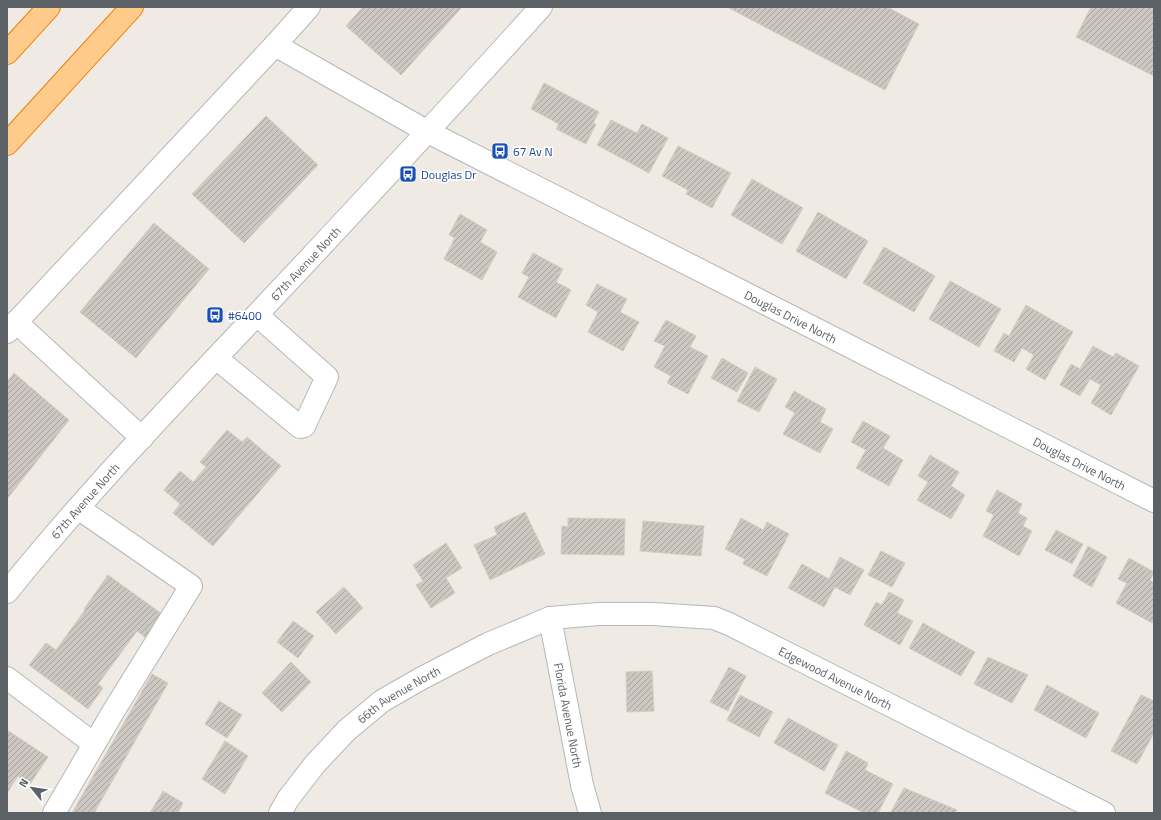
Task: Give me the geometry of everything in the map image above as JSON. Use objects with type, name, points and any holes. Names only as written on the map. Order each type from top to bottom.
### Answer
[{"type":"highway","points":[[7,53],[49,7]]},
{"type":"highway","points":[[7,144],[132,7]]},
{"type":"street","points":[[142,438],[12,327],[309,7]]},
{"type":"street","name":"67th Avenue North","points":[[7,592],[78,508],[428,132],[541,7]]},
{"type":"street","name":"Douglas Drive North","points":[[275,45],[428,132],[1154,501]]},
{"type":"street","points":[[216,358],[300,427],[304,426],[327,377],[257,315]]},
{"type":"street","points":[[54,813],[94,744],[191,586],[78,508]]},
{"type":"street","name":"Edgewood Avenue North","points":[[550,618],[599,614],[653,614],[714,618],[729,624],[1104,813]]},
{"type":"street","name":"66th Avenue North","points":[[280,813],[288,799],[314,764],[348,730],[382,701],[422,678],[488,644],[550,618]]},
{"type":"street","name":"Florida Avenue North","points":[[550,618],[582,785],[590,813]]},
{"type":"street","points":[[7,678],[94,744]]},
{"type":"building","points":[[363,7],[462,7],[401,75],[346,26]]},
{"type":"building","points":[[727,7],[887,7],[919,24],[885,90]]},
{"type":"building","points":[[1091,7],[1154,7],[1154,76],[1076,37]]},
{"type":"building","points":[[544,83],[599,112],[593,123],[596,124],[586,144],[556,129],[559,124],[531,109]]},
{"type":"building","points":[[266,116],[318,165],[244,243],[192,194]]},
{"type":"building","points":[[611,120],[637,133],[642,124],[668,138],[649,173],[597,145]]},
{"type":"building","points":[[678,146],[731,173],[712,208],[686,194],[688,190],[662,176]]},
{"type":"building","points":[[752,179],[803,208],[782,244],[731,215]]},
{"type":"building","points":[[818,212],[868,241],[846,279],[796,251]]},
{"type":"building","points":[[460,214],[487,230],[480,242],[497,252],[482,280],[444,259],[455,238],[449,235]]},
{"type":"building","points":[[154,223],[209,269],[136,358],[80,312]]},
{"type":"building","points":[[884,247],[935,276],[914,312],[863,283]]},
{"type":"building","points":[[533,253],[563,269],[556,282],[571,290],[556,318],[518,297],[529,277],[522,273]]},
{"type":"building","points":[[950,281],[1001,309],[979,347],[929,319]]},
{"type":"building","points":[[597,284],[627,299],[620,312],[639,322],[623,351],[588,332],[598,312],[586,305]]},
{"type":"building","points":[[1026,305],[1073,332],[1045,380],[1026,369],[1034,355],[1022,348],[1014,362],[994,351],[1004,333],[1009,336]]},
{"type":"building","points":[[666,320],[696,336],[690,347],[708,356],[688,394],[667,383],[671,376],[654,367],[665,346],[654,341]]},
{"type":"building","points":[[1093,346],[1113,357],[1116,353],[1139,366],[1111,415],[1091,403],[1101,385],[1090,379],[1080,396],[1060,385],[1071,364],[1080,369]]},
{"type":"building","points":[[722,358],[748,373],[737,392],[711,378]]},
{"type":"building","points":[[755,367],[777,379],[759,412],[737,401]]},
{"type":"building","points":[[14,373],[69,420],[7,499],[7,382]]},
{"type":"building","points":[[794,391],[826,409],[820,422],[833,429],[820,453],[783,434],[795,413],[785,407]]},
{"type":"building","points":[[863,421],[890,436],[883,448],[903,460],[889,486],[856,468],[866,450],[851,442]]},
{"type":"building","points":[[227,430],[242,442],[247,437],[281,466],[213,546],[173,513],[180,504],[164,490],[180,471],[193,482],[206,467],[200,462]]},
{"type":"building","points":[[930,455],[959,472],[951,486],[965,495],[951,519],[917,500],[928,482],[918,476]]},
{"type":"building","points":[[997,490],[1022,504],[1018,513],[1027,518],[1023,526],[1032,531],[1019,556],[983,536],[994,515],[986,511]]},
{"type":"building","points":[[525,512],[545,554],[490,580],[474,545],[497,535],[494,527]]},
{"type":"building","points":[[568,518],[625,519],[624,555],[561,554],[562,526],[568,527]]},
{"type":"building","points":[[741,518],[763,530],[767,522],[789,534],[767,576],[743,564],[745,559],[725,549]]},
{"type":"building","points":[[643,521],[704,526],[701,556],[640,551]]},
{"type":"building","points":[[1056,530],[1083,544],[1072,564],[1045,550]]},
{"type":"building","points":[[446,543],[462,568],[446,578],[455,593],[431,608],[416,585],[423,581],[413,565]]},
{"type":"building","points":[[1088,546],[1107,557],[1092,587],[1073,576]]},
{"type":"building","points":[[881,551],[905,563],[892,587],[868,575]]},
{"type":"building","points":[[840,557],[864,570],[850,595],[835,587],[824,607],[788,588],[802,564],[829,579]]},
{"type":"building","points":[[1129,558],[1154,572],[1150,580],[1154,583],[1154,619],[1152,623],[1116,603],[1127,583],[1118,579]]},
{"type":"building","points":[[108,575],[162,614],[145,637],[137,631],[98,684],[103,688],[88,709],[29,665],[46,643],[56,650]]},
{"type":"building","points":[[344,587],[363,608],[336,634],[316,612]]},
{"type":"building","points":[[889,592],[904,600],[897,613],[913,621],[900,645],[864,625],[876,602],[882,605]]},
{"type":"building","points":[[293,621],[314,636],[298,658],[277,642]]},
{"type":"building","points":[[923,623],[975,652],[961,676],[909,648]]},
{"type":"building","points":[[988,657],[1028,675],[1012,703],[974,684]]},
{"type":"building","points":[[291,662],[311,682],[282,712],[262,693]]},
{"type":"building","points":[[729,667],[746,676],[728,711],[710,702]]},
{"type":"building","points":[[652,671],[654,711],[627,712],[626,672]]},
{"type":"building","points":[[152,674],[168,683],[94,813],[72,813]]},
{"type":"building","points":[[1047,685],[1099,713],[1086,738],[1034,710]]},
{"type":"building","points":[[740,695],[773,712],[759,737],[727,720]]},
{"type":"building","points":[[1141,695],[1154,701],[1154,733],[1137,764],[1111,751]]},
{"type":"building","points":[[219,701],[242,715],[227,738],[205,724]]},
{"type":"building","points":[[788,718],[838,745],[824,771],[774,743]]},
{"type":"building","points":[[7,730],[48,757],[30,784],[18,776],[7,793]]},
{"type":"building","points":[[225,741],[248,756],[225,794],[202,779]]},
{"type":"building","points":[[846,751],[868,763],[865,770],[893,784],[878,813],[864,813],[825,793]]},
{"type":"building","points":[[904,788],[957,810],[955,813],[893,813],[891,812]]},
{"type":"building","points":[[163,791],[183,803],[178,813],[150,813]]},
{"type":"place","name":"67 Av N","points":[[500,151]]},
{"type":"place","name":"Douglas Dr","points":[[408,174]]},
{"type":"place","name":"#6400","points":[[215,315]]}]
